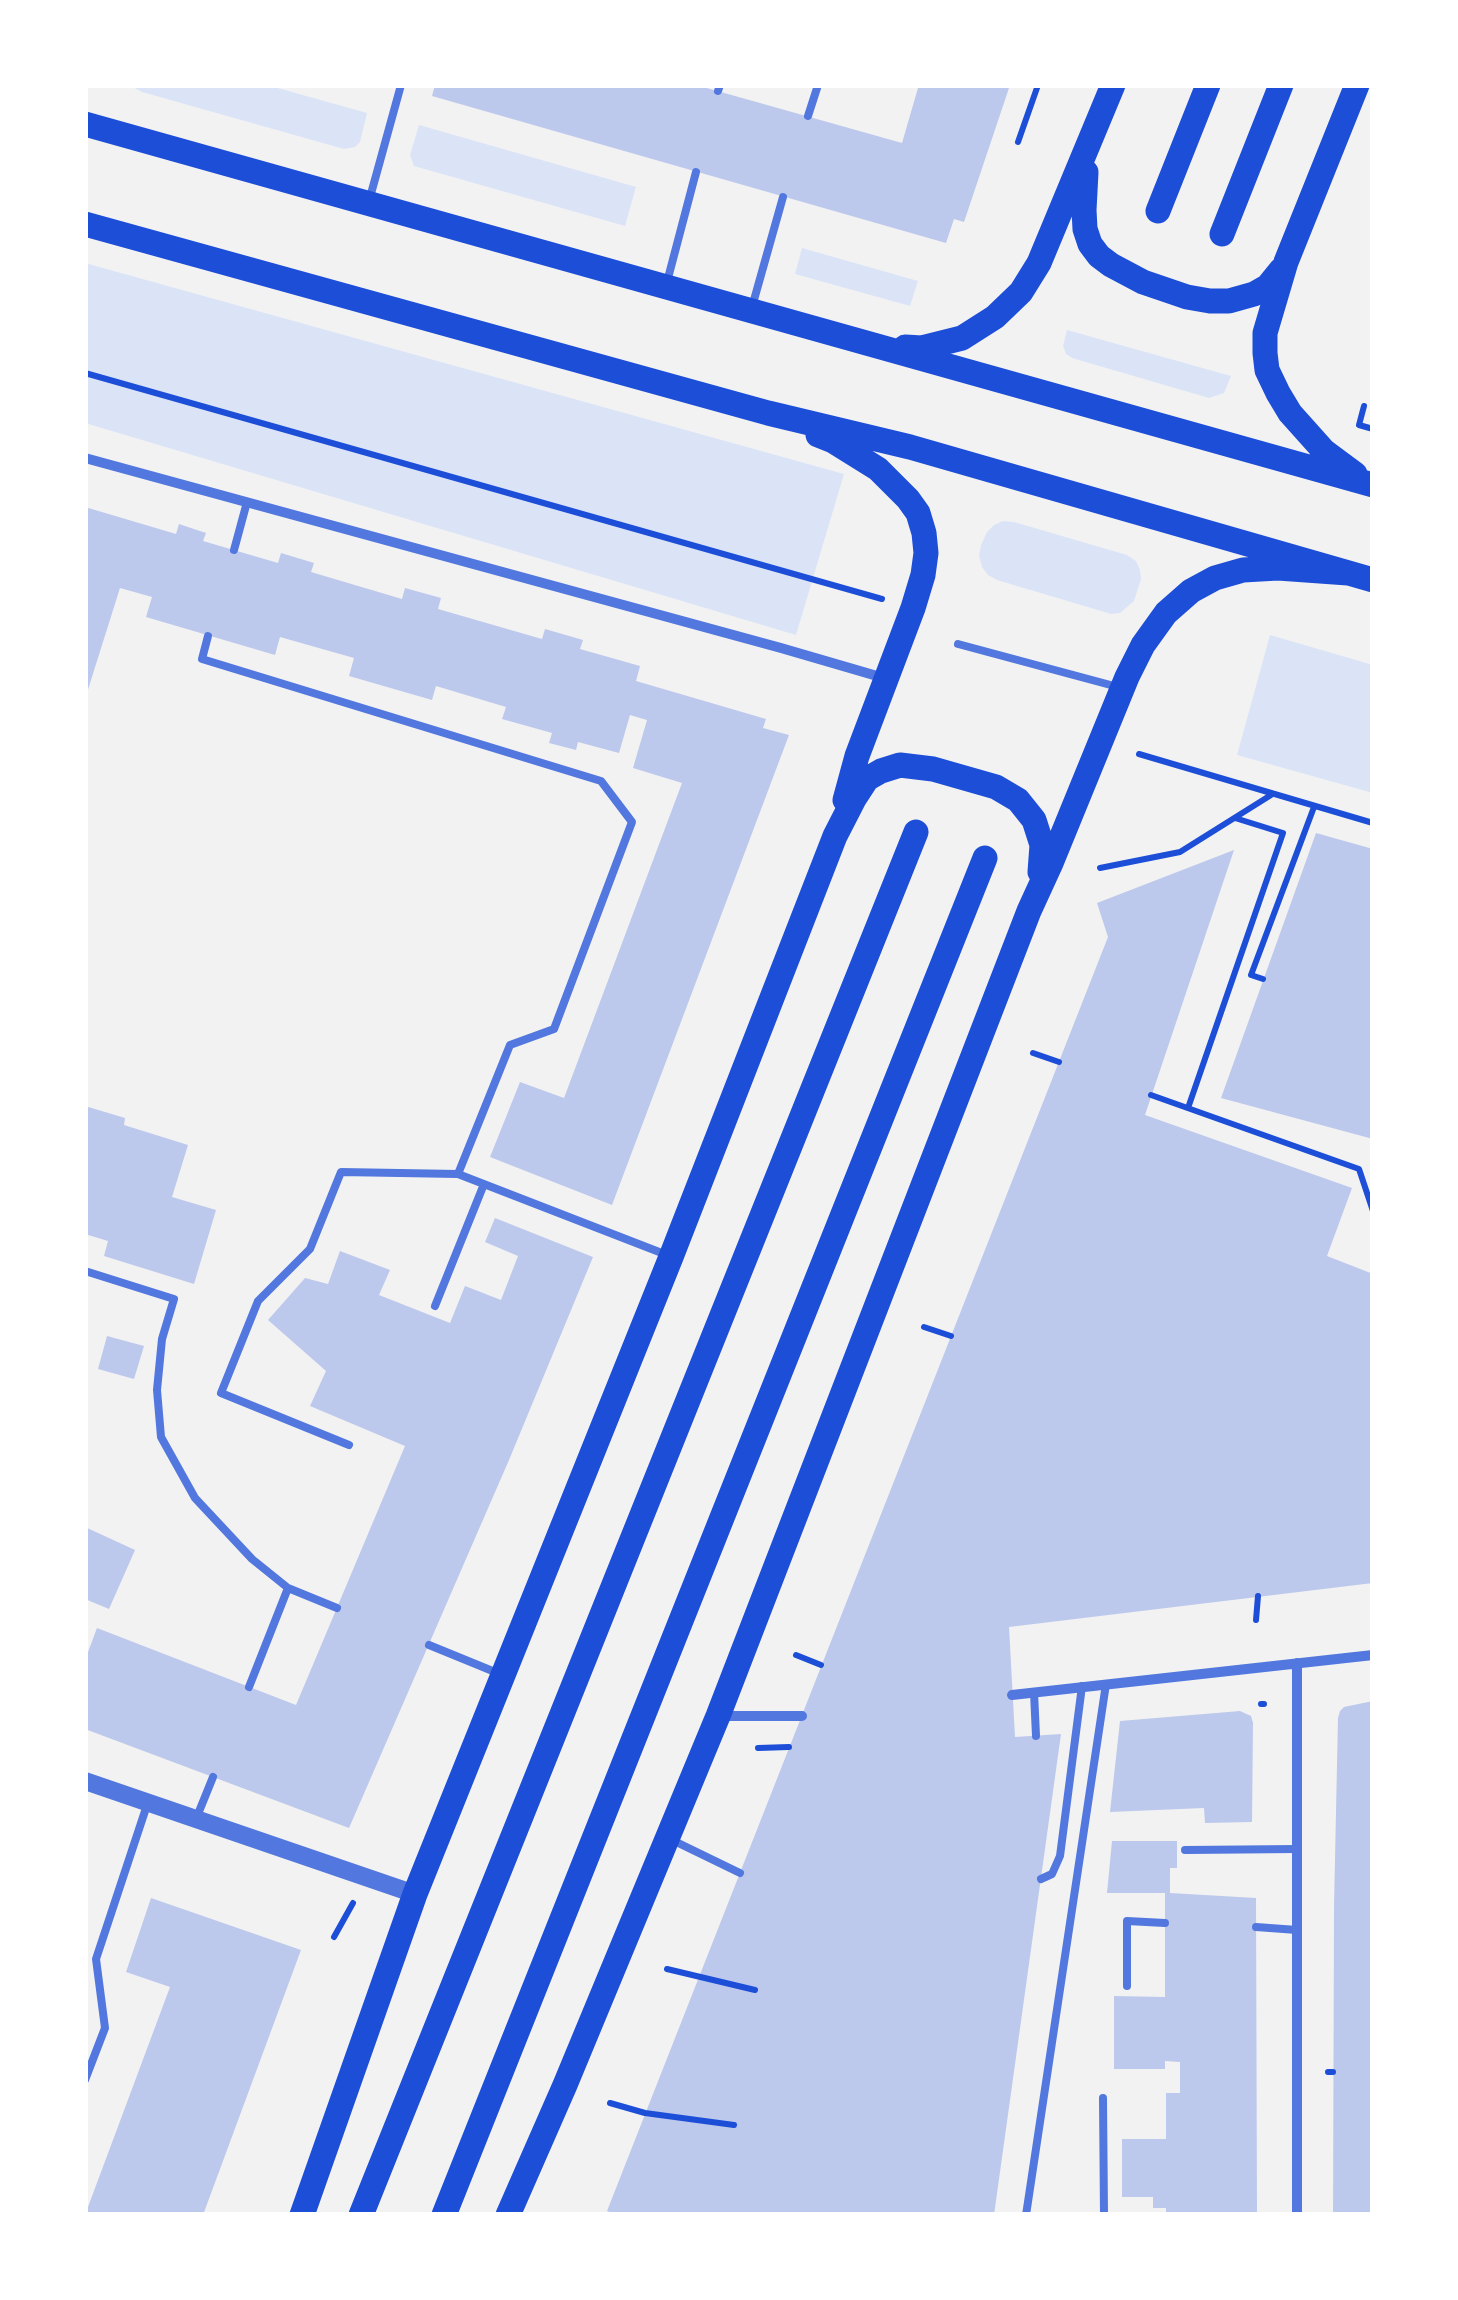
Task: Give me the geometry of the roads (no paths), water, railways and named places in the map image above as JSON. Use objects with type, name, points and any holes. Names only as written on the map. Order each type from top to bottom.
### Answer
[{"type":"main road","points":[[860,342],[922,348],[962,338],[995,318],[1021,292],[1039,263],[1113,85]]},
{"type":"main road","points":[[1158,211],[1208,85]]},
{"type":"main road","points":[[1222,234],[1281,85]]},
{"type":"main road","points":[[1356,85],[1286,262],[1265,334],[1268,370],[1278,394],[1304,430],[1348,470],[1373,484]]},
{"type":"main road","points":[[85,124],[1373,484]]},
{"type":"main road","points":[[1087,152],[1085,229],[1090,244],[1110,264],[1144,282],[1187,297],[1229,301],[1268,286],[1286,262]]},
{"type":"main road","points":[[85,224],[768,413],[910,447],[1361,577]]},
{"type":"main road","points":[[302,2215],[415,1894],[835,836],[857,756],[923,575],[924,533],[908,499],[878,469],[833,441],[768,413]]},
{"type":"main road","points":[[508,2215],[718,1716],[1030,911],[1143,645],[1166,613],[1190,591],[1215,578],[1244,570],[1278,568],[1361,577]]},
{"type":"main road","points":[[835,836],[867,779],[881,771],[917,765],[996,787],[1018,800],[1039,831],[1040,872],[1030,911]]},
{"type":"main road","points":[[362,2215],[916,832]]},
{"type":"main road","points":[[444,2215],[985,858]]},
{"type":"street","points":[[85,458],[886,678]]},
{"type":"street","points":[[1012,1695],[1373,1654]]},
{"type":"street","points":[[1297,1663],[1297,2215]]},
{"type":"street","points":[[718,1716],[802,1716]]},
{"type":"street","points":[[85,1781],[415,1894]]},
{"type":"lane","points":[[369,204],[401,85]]},
{"type":"lane","points":[[808,116],[818,85]]},
{"type":"lane","points":[[666,286],[696,172]]},
{"type":"lane","points":[[750,311],[783,198]]},
{"type":"lane","points":[[234,550],[247,502]]},
{"type":"lane","points":[[208,636],[202,658],[601,781],[632,822],[554,1029],[510,1045],[458,1174]]},
{"type":"lane","points":[[958,644],[1123,688]]},
{"type":"lane","points":[[348,1444],[220,1394],[258,1301],[310,1249],[341,1172],[458,1174],[671,1257]]},
{"type":"lane","points":[[435,1306],[484,1184]]},
{"type":"lane","points":[[85,1271],[174,1298],[162,1339],[158,1390],[161,1437],[196,1498],[252,1559],[288,1588],[337,1608]]},
{"type":"lane","points":[[249,1687],[288,1588]]},
{"type":"lane","points":[[429,1645],[504,1676]]},
{"type":"lane","points":[[1026,2215],[1106,1684]]},
{"type":"lane","points":[[1041,1879],[1052,1874],[1060,1856],[1082,1686]]},
{"type":"lane","points":[[1034,1692],[1036,1736]]},
{"type":"lane","points":[[196,1819],[213,1777]]},
{"type":"lane","points":[[85,2080],[104,2028],[96,1958],[148,1802]]},
{"type":"lane","points":[[668,1838],[740,1873]]},
{"type":"lane","points":[[1185,1850],[1297,1849]]},
{"type":"lane","points":[[1127,1986],[1127,1921],[1165,1923]]},
{"type":"lane","points":[[1256,1927],[1297,1930]]},
{"type":"lane","points":[[1104,2098],[1104,2215]]}]
